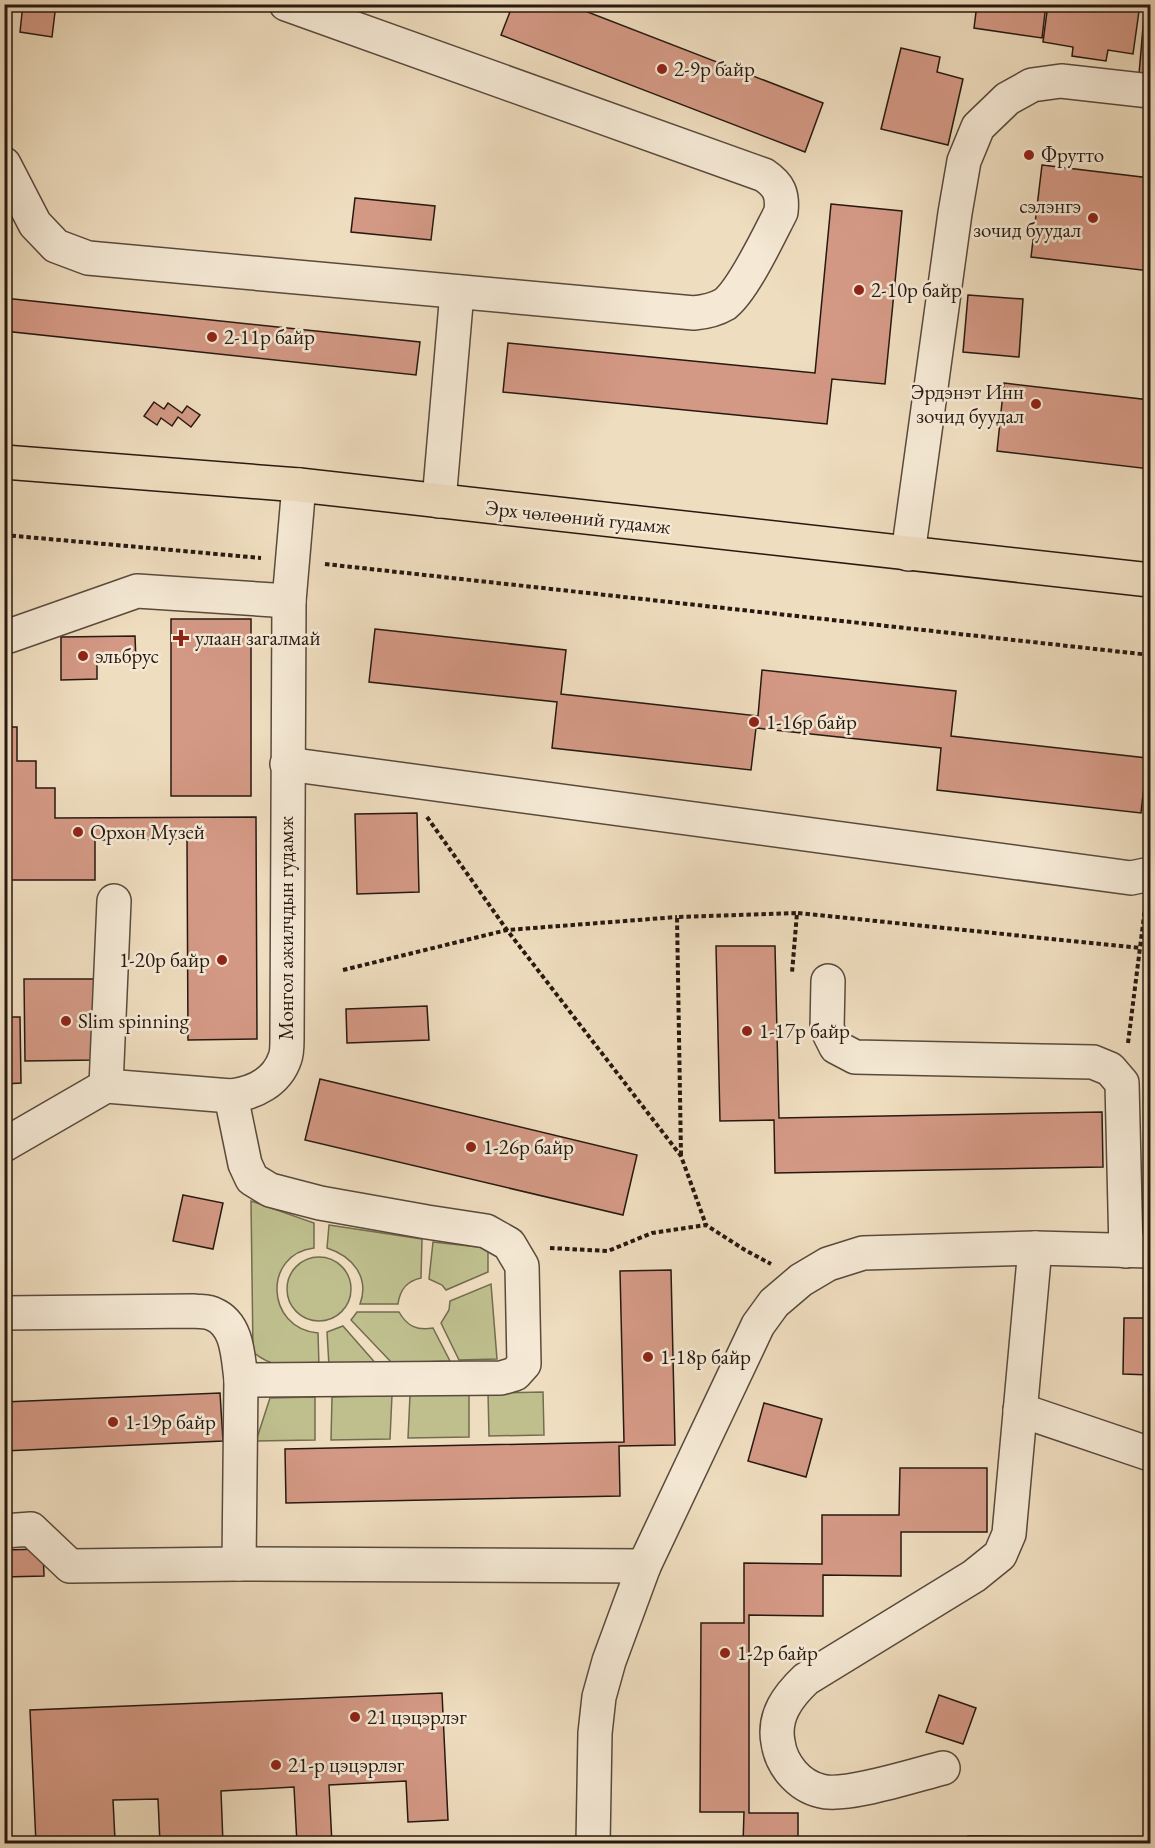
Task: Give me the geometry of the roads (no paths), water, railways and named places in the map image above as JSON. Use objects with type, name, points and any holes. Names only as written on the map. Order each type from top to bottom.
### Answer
[{"type":"main road","name":"Эрх чөлөөний гудамж","points":[[4,462],[299,485],[1150,580]]},
{"type":"street","points":[[4,164],[35,224],[56,246],[88,258],[694,313],[710,311],[725,303],[741,284],[781,212],[783,201],[780,189],[764,175],[286,4]]},
{"type":"street","points":[[908,554],[955,213],[964,161],[978,127],[1007,99],[1032,85],[1061,81],[1150,91]]},
{"type":"street","points":[[439,501],[457,292]]},
{"type":"street","name":"Монгол ажилчдын гудамж","points":[[105,1086],[231,1096],[260,1088],[275,1075],[285,1059],[288,1039],[288,601],[299,485]]},
{"type":"street","points":[[4,636],[136,591],[288,601]]},
{"type":"street","points":[[287,764],[1131,878],[1150,874]]},
{"type":"street","points":[[4,1145],[105,1086],[114,901]]},
{"type":"street","points":[[593,1844],[595,1732],[599,1697],[609,1661],[644,1566],[758,1325],[774,1303],[801,1280],[828,1264],[863,1253],[1035,1248],[1138,1251],[1122,1083],[1110,1069],[1093,1062],[855,1057],[836,1047],[827,1029],[828,981]]},
{"type":"street","points":[[231,1096],[244,1164],[252,1179],[270,1190],[320,1203],[486,1231],[509,1244],[522,1266],[524,1364],[515,1374],[501,1378],[241,1380]]},
{"type":"street","points":[[943,1768],[847,1792],[822,1792],[803,1784],[790,1770],[779,1751],[776,1730],[782,1709],[791,1692],[806,1678],[974,1576],[1000,1555],[1009,1534],[1035,1248]]},
{"type":"street","points":[[4,1313],[194,1311],[212,1313],[227,1324],[236,1342],[241,1380],[240,1564]]},
{"type":"street","points":[[1020,1410],[1150,1454]]},
{"type":"street","points":[[4,1531],[31,1529],[70,1566],[240,1564],[644,1566]]},
{"type":"place","name":"2-9р байр","points":[[662,69]]},
{"type":"place","name":"Фрутто","points":[[1029,155]]},
{"type":"place","name":"сэлэнгэ зочид буудал","points":[[1093,218]]},
{"type":"place","name":"2-10р байр","points":[[859,290]]},
{"type":"place","name":"2-11р байр","points":[[212,337]]},
{"type":"place","name":"Эрдэнэт Инн зочид буудал","points":[[1036,404]]},
{"type":"place","name":"улаан загалмай","points":[[181,638]]},
{"type":"place","name":"эльбрус","points":[[83,656]]},
{"type":"place","name":"1-16р байр","points":[[754,722]]},
{"type":"place","name":"Орхон Myзей","points":[[78,832]]},
{"type":"place","name":"1-20р байр","points":[[222,960]]},
{"type":"place","name":"Slim spinning","points":[[66,1021]]},
{"type":"place","name":"1-17р байр","points":[[747,1031]]},
{"type":"place","name":"1-26р байр","points":[[471,1147]]},
{"type":"place","name":"1-18р байр","points":[[648,1357]]},
{"type":"place","name":"1-19р байр","points":[[113,1422]]},
{"type":"place","name":"1-2р байр","points":[[725,1653]]},
{"type":"place","name":"21 цэцэрлэг","points":[[355,1717]]},
{"type":"place","name":"21-р цэцэрлэг","points":[[276,1765]]}]
